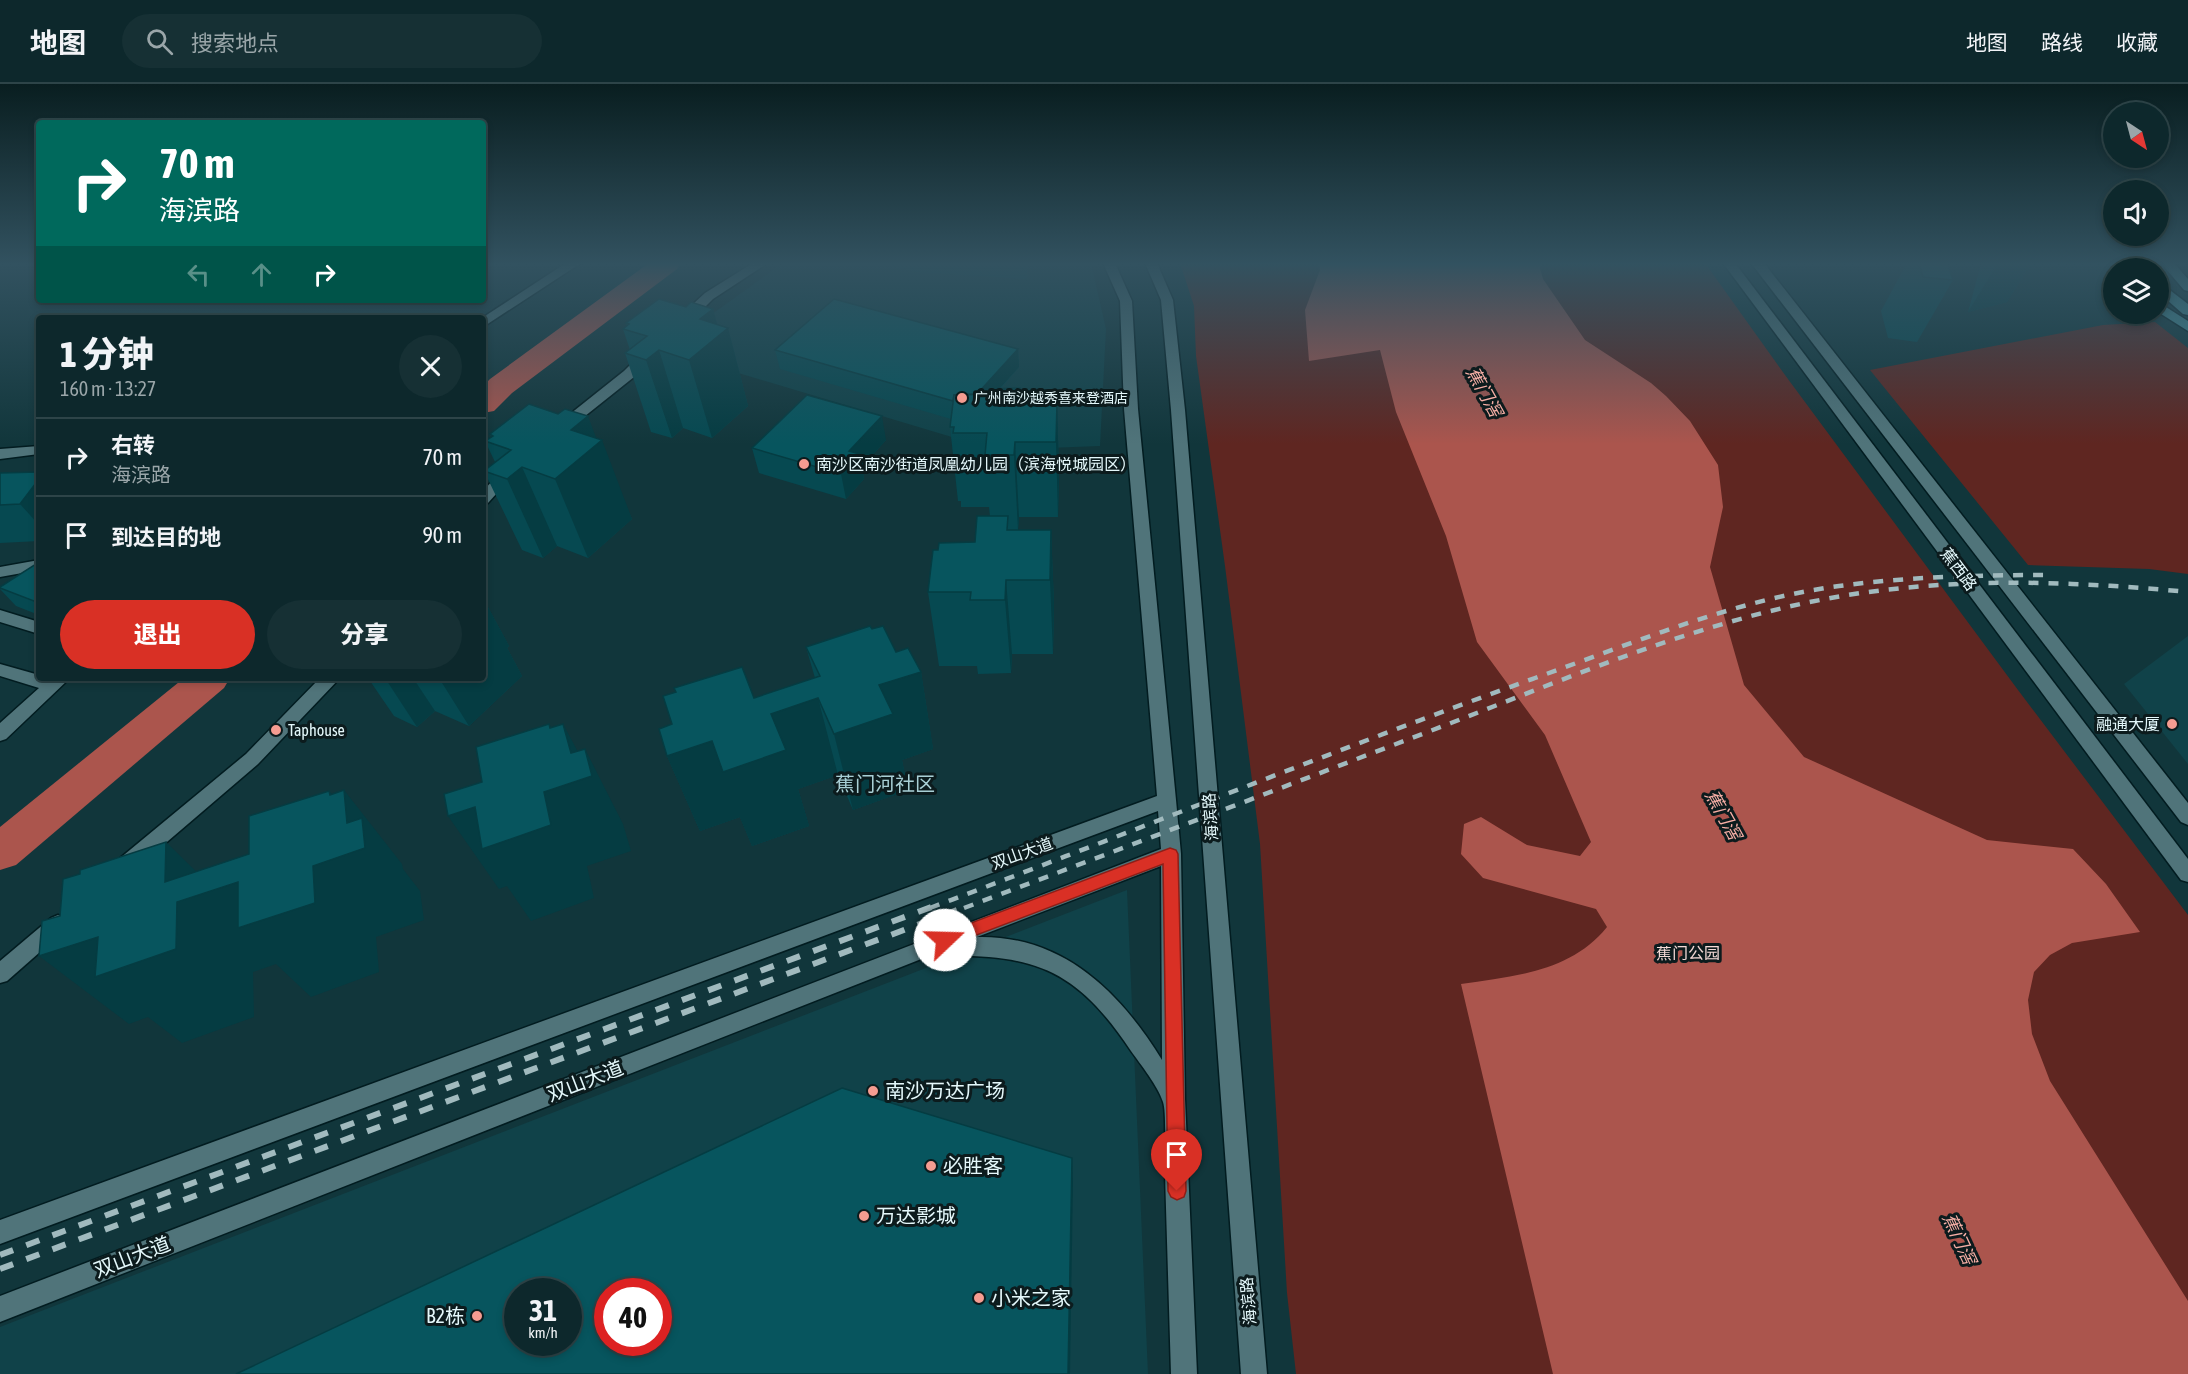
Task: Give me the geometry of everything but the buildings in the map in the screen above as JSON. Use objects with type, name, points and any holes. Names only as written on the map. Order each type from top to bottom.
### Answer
[{"type":"street","points":[[677,327],[681,323]]},
{"type":"street","points":[[1127,323],[1131,409],[1170,854],[1174,1099],[1184,1374]]},
{"type":"street","name":"海滨路","points":[[1169,323],[1254,1374]]},
{"type":"street","name":"蕉西路","points":[[1774,323],[2188,874]]},
{"type":"street","name":"蕉西路","points":[[1804,323],[2188,817]]},
{"type":"street","points":[[548,439],[629,374],[661,342]]},
{"type":"street","points":[[0,454],[36,450]]},
{"type":"street","points":[[486,497],[520,461]]},
{"type":"street","points":[[0,572],[36,566]]},
{"type":"street","points":[[0,616],[36,627]]},
{"type":"street","points":[[0,670],[36,677]]},
{"type":"street","points":[[3,728],[57,681]]},
{"type":"street","points":[[114,875],[252,759],[328,681]]},
{"type":"street","name":"双山大道","points":[[0,1232],[1167,800]]},
{"type":"street","name":"双山大道","points":[[0,1309],[1170,854]]},
{"type":"street","points":[[0,974],[70,913]]},
{"type":"street","points":[[924,948],[958,945],[1003,948],[1044,956],[1077,974],[1107,1000],[1142,1046],[1174,1099]]},
{"type":"shaded area","name":"广州南沙越秀喜来登酒店","points":[[699,323],[1105,323],[1100,446],[995,450],[662,350]]},
{"type":"shaded area","name":"融通大厦","points":[[2188,636],[2188,764],[2124,684]]},
{"type":"shaded area","name":"南沙万达广场","points":[[1127,890],[1148,1374],[0,1374],[0,1327]]},
{"type":"green space","name":"蕉门公园","points":[[1195,323],[1748,323],[2018,690],[2188,915],[2188,1374],[1296,1374],[1287,1293],[1260,844],[1196,356]]},
{"type":"green space","points":[[2158,324],[2188,348],[2188,574],[2149,569],[2028,565],[1870,370],[2103,325]]},
{"type":"water","name":"蕉门滘","points":[[1306,323],[1573,323],[1585,340],[1651,383],[1666,396],[1690,421],[1718,465],[1723,507],[1710,567],[1744,685],[1804,757],[1987,840],[2073,849],[2106,884],[2140,932],[2072,943],[2050,955],[2034,972],[2028,1000],[2032,1034],[2050,1081],[2188,1301],[2188,1374],[1553,1374],[1461,984],[1521,974],[1559,963],[1593,942],[1607,927],[1596,909],[1483,878],[1461,854],[1464,824],[1481,817],[1527,845],[1580,856],[1591,842],[1545,735],[1477,642],[1446,536],[1396,412],[1380,350],[1309,361]]},
{"type":"waterway","points":[[486,401],[501,386],[586,323]]},
{"type":"waterway","points":[[0,852],[206,681]]},
{"type":"railway","points":[[930,908],[1459,706],[1647,637],[1723,612],[1800,593],[1890,580],[2044,575]]},
{"type":"railway","points":[[964,908],[1595,667],[1692,633],[1791,606],[1885,590],[1971,583],[2058,583],[2188,592]]},
{"type":"railway","points":[[0,1255],[934,906]]},
{"type":"railway","points":[[0,1269],[968,906]]},
{"type":"place","name":"广州南沙越秀喜来登酒店","points":[[962,398]]},
{"type":"place","name":"南沙区南沙街道凤凰幼儿园（滨海悦城园区）","points":[[804,464]]},
{"type":"place","name":"融通大厦","points":[[2172,724]]},
{"type":"place","name":"Taphouse","points":[[276,730]]},
{"type":"place","name":"南沙万达广场","points":[[873,1091]]},
{"type":"place","name":"必胜客","points":[[931,1166]]},
{"type":"place","name":"万达影城","points":[[864,1216]]},
{"type":"place","name":"小米之家","points":[[979,1298]]},
{"type":"place","name":"B2栋","points":[[477,1316]]},
{"type":"district","name":"蕉门河社区","points":[[885,784]]},
{"type":"route","points":[[945,940],[1170,854],[1177,1191]]}]
